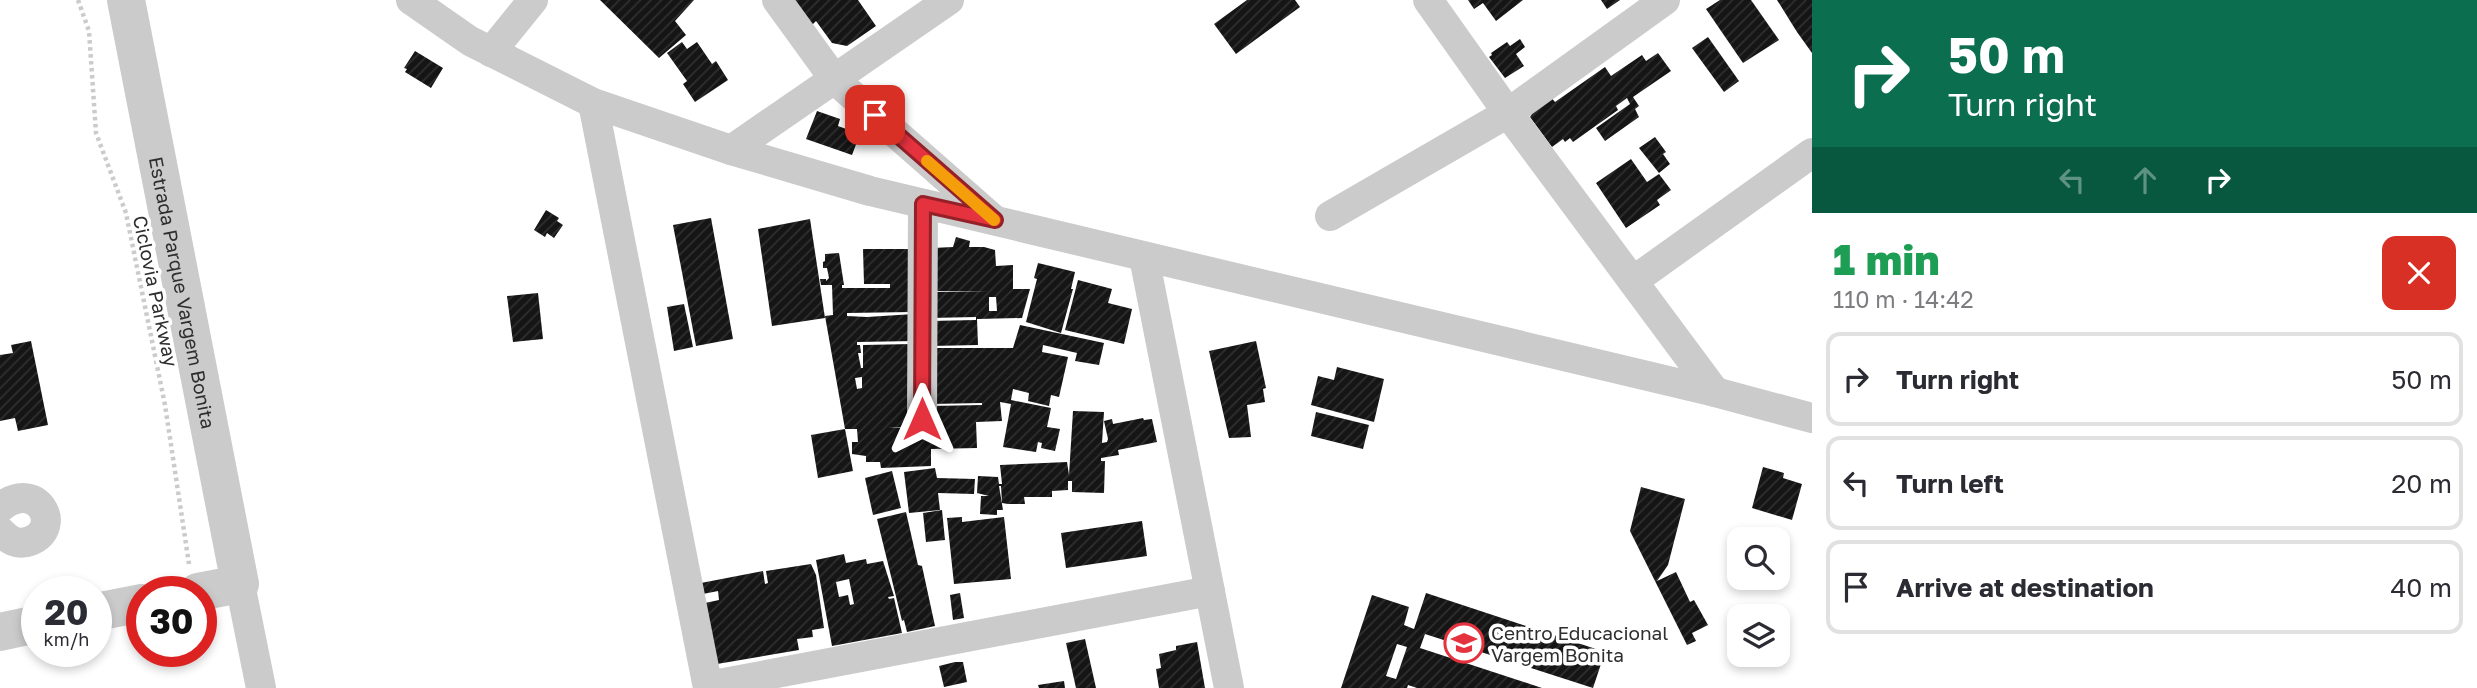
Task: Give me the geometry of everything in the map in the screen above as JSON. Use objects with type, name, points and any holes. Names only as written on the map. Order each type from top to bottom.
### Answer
[{"type":"street","name":"Estrada Parque Vargem Bonita","points":[[126,0],[240,584]]},
{"type":"street","points":[[411,0],[470,41],[593,103],[731,150],[870,191],[1715,392],[1811,419]]},
{"type":"street","points":[[491,52],[533,0]]},
{"type":"street","points":[[777,0],[835,80],[995,220]]},
{"type":"street","points":[[731,150],[949,0]]},
{"type":"street","points":[[1429,0],[1508,113],[1715,392]]},
{"type":"street","points":[[1330,216],[1508,113],[1665,0]]},
{"type":"street","points":[[593,103],[708,687],[1210,591]]},
{"type":"street","points":[[1633,281],[1812,153]]},
{"type":"street","points":[[922,419],[923,204]]},
{"type":"street","points":[[1144,257],[1229,688]]},
{"type":"street","points":[[0,508],[10,499],[29,499],[41,506],[46,519],[40,535],[23,544],[11,541],[0,531]]},
{"type":"street","points":[[217,581],[240,584],[261,688]]},
{"type":"street","points":[[0,632],[21,627]]},
{"type":"path","name":"Ciclovia Parkway","points":[[78,0],[89,31],[96,133],[126,213],[165,405],[193,576]]},
{"type":"building","points":[[600,0],[694,0],[675,21],[686,35],[659,58]]},
{"type":"building","points":[[794,0],[858,0],[876,26],[847,46],[832,43],[816,21],[812,25]]},
{"type":"building","points":[[1247,0],[1295,0],[1300,7],[1236,54],[1214,24]]},
{"type":"building","points":[[1468,0],[1523,0],[1496,21],[1483,3],[1474,9]]},
{"type":"building","points":[[1601,0],[1620,0],[1607,9]]},
{"type":"building","points":[[1720,0],[1751,0],[1779,40],[1743,63],[1706,9]]},
{"type":"building","points":[[1777,0],[1812,0],[1812,53],[1797,32]]},
{"type":"building","points":[[1708,37],[1739,81],[1724,92],[1692,48]]},
{"type":"building","points":[[1520,39],[1525,47],[1516,54],[1524,66],[1505,78],[1489,57],[1507,42],[1510,46]]},
{"type":"building","points":[[682,42],[687,49],[697,42],[712,64],[716,61],[728,80],[695,102],[683,84],[687,81],[667,53]]},
{"type":"building","points":[[415,51],[443,68],[431,88],[405,72],[407,69],[404,68]]},
{"type":"building","points":[[1658,53],[1671,71],[1633,97],[1639,106],[1635,109],[1639,117],[1605,141],[1596,128],[1630,104],[1627,98],[1616,106],[1618,110],[1573,142],[1570,138],[1565,142],[1563,139],[1552,147],[1530,117],[1536,107],[1550,96],[1555,102],[1605,67],[1611,76],[1642,55],[1646,61]]},
{"type":"building","points":[[817,111],[840,119],[838,126],[860,134],[852,155],[806,139]]},
{"type":"building","points":[[1655,137],[1666,152],[1663,154],[1670,164],[1659,173],[1639,148]]},
{"type":"building","points":[[1631,159],[1647,182],[1659,174],[1671,190],[1657,200],[1660,205],[1626,228],[1596,183]]},
{"type":"building","points":[[546,210],[559,218],[557,221],[563,225],[554,238],[547,233],[545,237],[534,230]]},
{"type":"building","points":[[711,218],[733,339],[696,346],[673,225]]},
{"type":"building","points":[[810,219],[825,318],[772,326],[758,229]]},
{"type":"building","points":[[956,237],[970,241],[969,247],[995,250],[996,266],[1013,265],[1013,289],[1030,289],[1022,318],[977,319],[978,345],[931,346],[930,321],[976,320],[976,317],[930,318],[930,292],[989,291],[933,291],[932,248],[953,247]],"holes":[[[989,297],[996,297],[997,311],[989,311]]]},
{"type":"building","points":[[863,249],[910,249],[912,312],[847,313],[847,316],[867,317],[914,314],[915,341],[857,342],[857,345],[860,345],[861,353],[858,353],[861,368],[863,345],[912,344],[914,426],[888,428],[930,427],[931,438],[931,406],[982,405],[931,404],[931,348],[1013,348],[1020,325],[1104,343],[1099,365],[1075,361],[1077,353],[1043,345],[1042,352],[1068,357],[1059,397],[1051,395],[1049,406],[1028,401],[1029,393],[1013,389],[1011,400],[1051,408],[1047,427],[1060,429],[1055,451],[1041,448],[1042,443],[1038,442],[1036,452],[1003,447],[1011,404],[1000,402],[1002,421],[976,422],[977,448],[931,449],[931,466],[881,468],[880,462],[866,462],[866,456],[852,454],[852,442],[858,442],[857,429],[845,429],[825,316],[833,315],[832,285],[821,285],[820,279],[826,281],[829,278],[827,268],[823,268],[825,254],[839,253],[844,285],[842,288],[890,288],[890,284],[864,284]],"holes":[[[862,377],[862,388],[857,389],[855,378]]]},
{"type":"building","points":[[1038,263],[1075,272],[1061,333],[1026,322],[1037,279],[1034,278]]},
{"type":"building","points":[[1078,280],[1112,289],[1108,303],[1132,309],[1124,344],[1065,330]]},
{"type":"building","points":[[538,293],[543,339],[513,342],[507,296]]},
{"type":"building","points":[[684,304],[693,347],[674,351],[667,307]]},
{"type":"building","points":[[31,341],[48,425],[18,431],[15,418],[0,421],[0,355],[13,353],[11,345]]},
{"type":"building","points":[[1256,341],[1266,388],[1263,389],[1265,402],[1247,405],[1251,437],[1229,438],[1209,351]]},
{"type":"building","points":[[1337,367],[1384,379],[1374,422],[1311,405],[1318,376],[1334,380]]},
{"type":"building","points":[[1073,411],[1104,412],[1102,443],[1108,439],[1104,421],[1112,419],[1113,424],[1143,418],[1152,419],[1157,442],[1118,450],[1119,455],[1101,458],[1101,461],[1105,461],[1104,493],[1072,492],[1072,481],[1068,481],[1068,490],[1052,491],[1052,497],[1024,497],[1025,504],[1008,504],[1002,503],[999,486],[1003,510],[997,510],[997,515],[980,514],[981,496],[989,496],[977,493],[978,476],[998,477],[999,484],[1002,484],[1000,465],[1067,462],[1069,475]]},
{"type":"building","points":[[1316,412],[1369,425],[1363,449],[1311,436]]},
{"type":"building","points":[[845,429],[853,471],[818,478],[811,435]]},
{"type":"building","points":[[1763,467],[1784,473],[1783,478],[1802,484],[1792,520],[1752,508]]},
{"type":"building","points":[[935,468],[937,478],[975,479],[974,494],[938,493],[940,510],[909,513],[904,472]]},
{"type":"building","points":[[892,471],[901,508],[873,515],[865,478]]},
{"type":"building","points":[[1641,487],[1685,499],[1668,565],[1657,581],[1676,572],[1690,602],[1694,600],[1708,625],[1692,633],[1696,641],[1687,645],[1630,531]]},
{"type":"building","points":[[942,510],[945,540],[926,542],[923,513]]},
{"type":"building","points":[[906,512],[918,565],[922,566],[935,626],[907,632],[877,519]]},
{"type":"building","points":[[962,517],[962,522],[1004,517],[1011,579],[954,584],[947,518]]},
{"type":"building","points":[[1142,521],[1147,556],[1066,568],[1061,533]]},
{"type":"building","points":[[844,554],[846,563],[866,559],[867,564],[883,561],[894,596],[888,597],[894,598],[902,633],[832,646],[816,560]],"holes":[[[849,579],[854,604],[850,605],[848,595],[839,597],[836,582]]]},
{"type":"building","points":[[811,564],[816,575],[824,628],[812,630],[813,637],[797,639],[799,650],[717,664],[705,603],[719,600],[718,591],[703,594],[701,583],[763,571],[765,584],[768,583],[766,571]]},
{"type":"building","points":[[960,593],[964,618],[953,620],[950,595]]},
{"type":"building","points":[[1426,593],[1605,652],[1593,688],[1425,634],[1420,648],[1542,688],[1417,688],[1408,685],[1407,688],[1341,688],[1372,595],[1409,607],[1404,625],[1414,629]],"holes":[[[1397,644],[1407,647],[1396,679],[1386,676]]]},
{"type":"building","points":[[1085,639],[1096,688],[1076,688],[1066,643]]},
{"type":"building","points":[[1197,642],[1205,688],[1159,688],[1156,669],[1161,668],[1159,654],[1176,650],[1176,646]]},
{"type":"building","points":[[963,662],[967,682],[944,687],[939,666]]},
{"type":"building","points":[[1064,681],[1065,688],[1039,688],[1038,685]]},
{"type":"slow traffic","points":[[927,161],[994,220]]},
{"type":"place","name":"Centro Educacional Vargem Bonita","points":[[1464,643]]},
{"type":"route","points":[[875,115],[995,220],[923,204],[922,419]]}]
